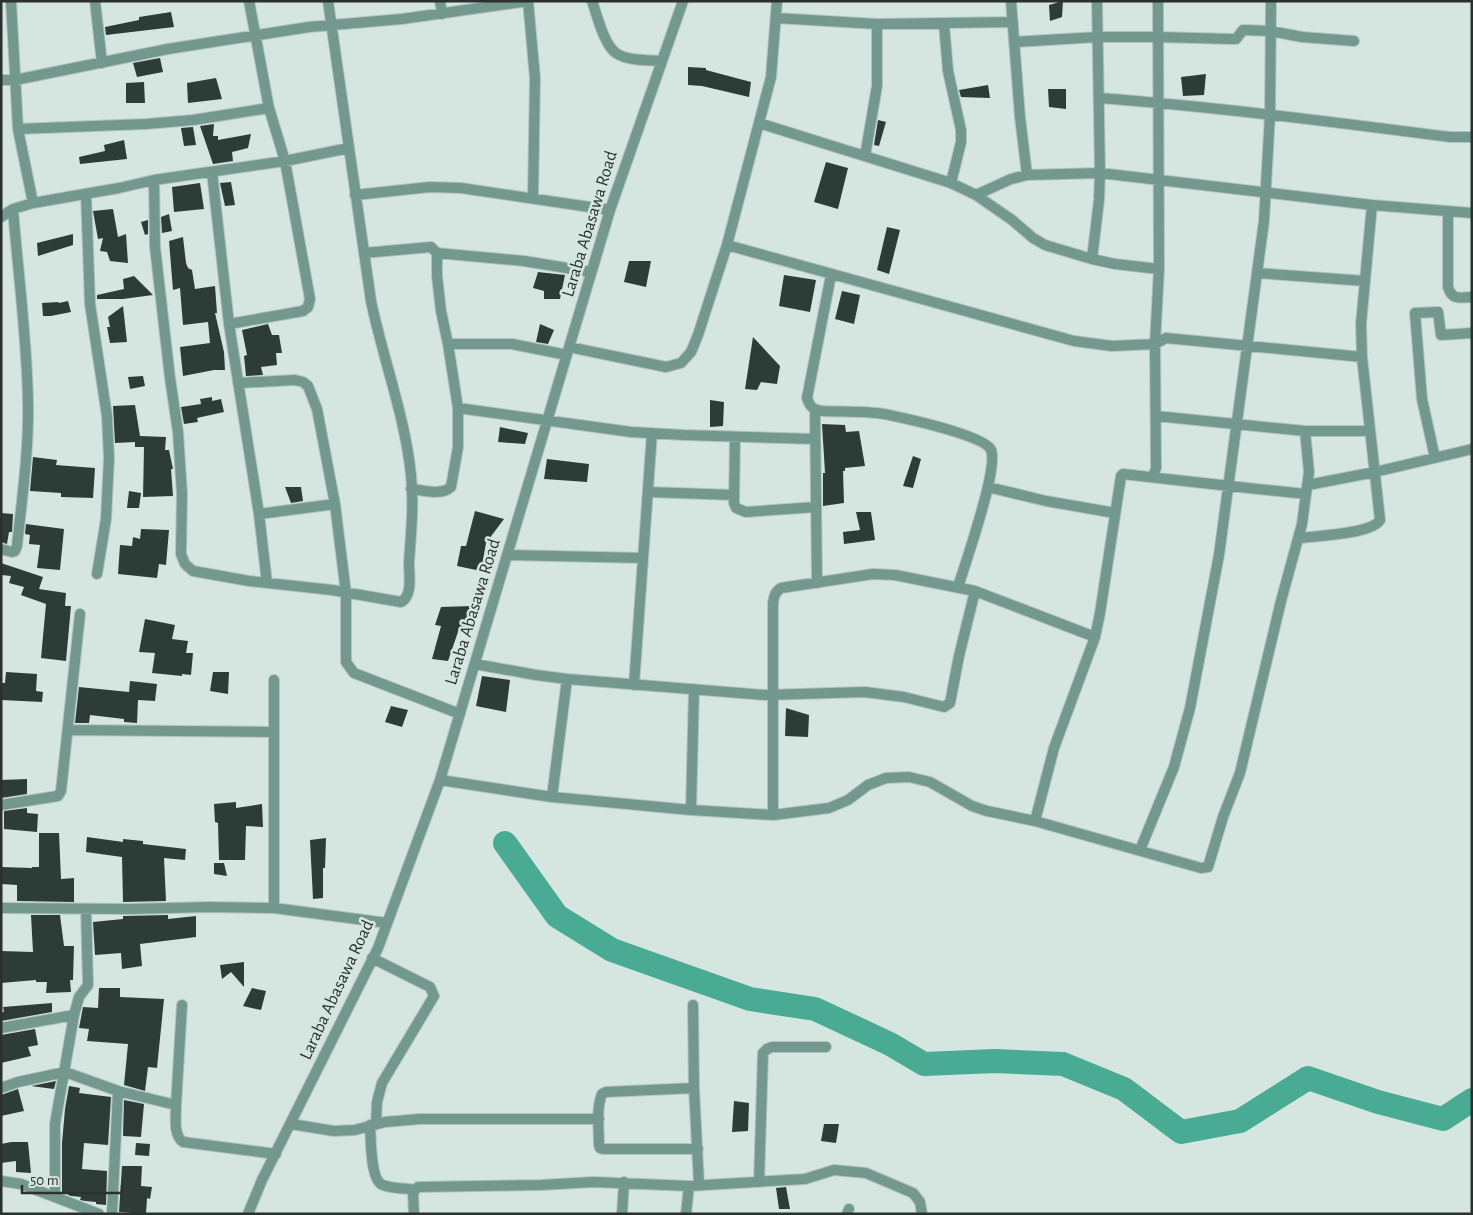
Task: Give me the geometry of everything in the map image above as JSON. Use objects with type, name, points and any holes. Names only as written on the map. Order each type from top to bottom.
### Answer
[{"type":"street","points":[[11,1],[18,129],[33,203]]},
{"type":"street","points":[[95,1],[102,63]]},
{"type":"street","points":[[229,324],[303,311],[308,307],[310,291],[285,161],[270,108],[254,36],[249,1]]},
{"type":"street","points":[[154,180],[156,257],[179,441],[182,494],[181,554],[185,564],[193,571],[401,602],[405,600],[408,595],[409,586],[411,476],[404,431],[371,301],[328,1]]},
{"type":"street","points":[[440,1],[442,14]]},
{"type":"street","points":[[1,80],[15,80],[168,50],[254,36],[332,25],[442,14],[528,1],[535,78],[532,198]]},
{"type":"street","points":[[592,1],[609,47],[617,54],[662,61]]},
{"type":"street","name":"Laraba Abasawa Road","points":[[248,1214],[262,1180],[372,958],[387,924],[440,780],[610,210],[683,1]]},
{"type":"street","points":[[448,344],[512,344],[666,367],[681,363],[691,352],[698,335],[727,245],[771,77],[777,1]]},
{"type":"street","points":[[1011,1],[1027,174]]},
{"type":"street","points":[[1092,259],[1099,200],[1100,173],[1097,1]]},
{"type":"street","points":[[1153,477],[1156,468],[1154,344],[1159,269],[1158,1]]},
{"type":"street","points":[[1140,850],[1174,767],[1190,708],[1218,555],[1258,273],[1266,193],[1270,114],[1271,1]]},
{"type":"street","points":[[776,18],[877,24],[1013,22]]},
{"type":"street","points":[[865,156],[877,86],[877,24]]},
{"type":"street","points":[[944,24],[948,71],[961,130],[961,142],[951,183]]},
{"type":"street","points":[[1014,42],[1158,36],[1232,40],[1243,30],[1270,31],[1302,37],[1354,40]]},
{"type":"street","points":[[1099,98],[1158,102],[1270,114],[1450,137],[1472,137]]},
{"type":"street","points":[[18,129],[146,124],[193,120],[270,108]]},
{"type":"street","points":[[759,123],[951,183],[976,195],[1045,245],[1114,264],[1159,269]]},
{"type":"street","points":[[1,218],[13,209],[33,203],[154,180],[285,161],[349,148]]},
{"type":"street","points":[[212,172],[229,324],[267,583]]},
{"type":"street","points":[[976,195],[1011,178],[1027,174],[1100,173],[1372,205],[1472,213]]},
{"type":"street","points":[[355,195],[438,187],[461,188],[610,210]]},
{"type":"street","points":[[86,194],[90,304],[108,416],[109,458],[106,519],[97,574]]},
{"type":"street","points":[[1298,538],[1366,530],[1377,524],[1380,520],[1362,357],[1361,324],[1372,205]]},
{"type":"street","points":[[1,549],[12,552],[15,551],[17,546],[28,451],[28,392],[24,327],[13,209]]},
{"type":"street","points":[[1448,211],[1448,287],[1450,294],[1456,298],[1472,297]]},
{"type":"street","points":[[727,245],[1074,341],[1112,346],[1154,344],[1166,338],[1362,357]]},
{"type":"street","points":[[364,253],[431,247],[437,253],[524,261],[591,272]]},
{"type":"street","points":[[411,489],[447,491],[451,487],[458,446],[458,408],[448,344],[440,311],[437,253]]},
{"type":"street","points":[[1258,273],[1365,281]]},
{"type":"street","points":[[831,275],[807,398],[810,406],[815,410],[883,414],[956,432],[986,443],[991,449],[993,458],[988,487],[958,587]]},
{"type":"street","points":[[1435,458],[1422,399],[1416,313],[1438,312],[1441,335],[1472,333]]},
{"type":"street","points":[[238,383],[295,380],[303,382],[308,386],[317,409],[335,504],[346,593],[346,662],[349,668],[354,673],[460,714]]},
{"type":"street","points":[[458,408],[652,433],[815,439]]},
{"type":"street","points":[[815,410],[817,584]]},
{"type":"street","points":[[1156,416],[1305,431],[1370,432]]},
{"type":"street","points":[[440,780],[552,797],[691,810],[773,815],[829,808],[848,800],[868,785],[886,778],[909,777],[930,782],[972,806],[987,811],[1035,820],[1205,868],[1210,864],[1223,817],[1240,773],[1298,538],[1309,472],[1305,431]]},
{"type":"street","points":[[634,685],[652,433]]},
{"type":"street","points":[[735,436],[734,503],[736,508],[746,512],[816,507]]},
{"type":"street","points":[[1035,820],[1054,748],[1095,637],[1114,513],[1123,474],[1228,487],[1307,490],[1472,449]]},
{"type":"street","points":[[988,487],[1046,501],[1114,513]]},
{"type":"street","points":[[648,492],[734,495]]},
{"type":"street","points":[[258,514],[335,504]]},
{"type":"street","points":[[508,555],[643,558]]},
{"type":"street","points":[[773,815],[774,595],[777,590],[880,574],[895,575],[975,591],[1095,637]]},
{"type":"street","points":[[475,664],[536,675],[634,685],[773,694],[865,692],[904,697],[939,707],[947,706],[950,703],[975,591]]},
{"type":"street","points":[[1,805],[58,796],[62,791],[80,614]]},
{"type":"street","points":[[552,797],[568,679]]},
{"type":"street","points":[[274,680],[274,908]]},
{"type":"street","points":[[691,810],[694,689]]},
{"type":"street","points":[[68,730],[274,732]]},
{"type":"street","points":[[1,908],[274,908],[387,924]]},
{"type":"street","points":[[55,1196],[54,1135],[74,1016],[79,997],[88,984],[86,909]]},
{"type":"street","points":[[372,958],[430,987],[434,996],[382,1083],[373,1125],[374,1172],[377,1181],[382,1185],[415,1190]]},
{"type":"street","points":[[182,1005],[176,1105],[177,1133],[179,1138],[183,1142],[276,1154]]},
{"type":"street","points":[[686,1214],[694,1186],[698,1149],[692,1005]]},
{"type":"street","points":[[1,1028],[74,1016]]},
{"type":"street","points":[[759,1182],[764,1053],[772,1047],[826,1047]]},
{"type":"street","points":[[1,1088],[18,1082],[65,1072],[118,1091],[176,1105]]},
{"type":"street","points":[[694,1088],[606,1092],[602,1094],[600,1098],[599,1145],[603,1149],[698,1149]]},
{"type":"street","points":[[112,1214],[118,1091]]},
{"type":"street","points":[[291,1124],[334,1131],[355,1130],[373,1125],[420,1119],[599,1119]]},
{"type":"street","points":[[414,1214],[413,1193],[418,1187],[624,1182],[694,1186],[805,1179],[834,1170],[866,1173],[913,1193],[920,1202],[922,1214]]},
{"type":"street","points":[[1,1181],[21,1184],[99,1214]]},
{"type":"street","points":[[622,1214],[624,1182]]},
{"type":"building","points":[[1063,1],[1062,17],[1050,21],[1049,5]]},
{"type":"building","points":[[171,12],[174,27],[106,35],[105,27],[139,20],[139,17]]},
{"type":"building","points":[[160,58],[163,72],[137,77],[133,63]]},
{"type":"building","points":[[688,67],[706,68],[706,70],[751,82],[749,97],[702,86],[688,85]]},
{"type":"building","points":[[1206,74],[1204,95],[1183,96],[1181,77]]},
{"type":"building","points":[[216,78],[222,99],[188,103],[187,83]]},
{"type":"building","points":[[144,82],[145,103],[126,103],[126,83]]},
{"type":"building","points":[[988,85],[990,98],[961,97],[959,90]]},
{"type":"building","points":[[1048,89],[1066,89],[1066,109],[1049,107]]},
{"type":"building","points":[[878,120],[886,122],[879,146],[874,145]]},
{"type":"building","points":[[214,124],[213,136],[218,136],[218,140],[251,134],[248,148],[232,152],[233,161],[213,164],[200,126]]},
{"type":"building","points":[[193,127],[196,145],[184,146],[181,128]]},
{"type":"building","points":[[124,140],[127,159],[80,164],[79,157],[105,151],[104,145]]},
{"type":"building","points":[[826,162],[848,168],[838,209],[814,202]]},
{"type":"building","points":[[231,182],[235,205],[225,206],[220,183]]},
{"type":"building","points":[[200,183],[204,209],[174,212],[172,187]]},
{"type":"building","points":[[113,209],[118,237],[126,234],[128,263],[110,261],[107,252],[100,251],[103,238],[98,239],[93,211]]},
{"type":"building","points":[[169,214],[172,231],[162,233],[161,217]]},
{"type":"building","points":[[148,220],[148,234],[145,235],[141,222]]},
{"type":"building","points":[[887,227],[900,230],[889,274],[877,270]]},
{"type":"building","points":[[73,234],[73,245],[38,256],[37,243]]},
{"type":"building","points":[[183,237],[186,263],[188,268],[192,270],[195,289],[215,286],[217,313],[215,313],[224,352],[225,370],[214,370],[183,376],[180,347],[210,343],[208,322],[183,325],[180,288],[173,290],[169,241]]},
{"type":"building","points":[[629,261],[651,261],[646,287],[624,282]]},
{"type":"building","points":[[538,272],[565,275],[560,299],[544,299],[544,291],[533,288]]},
{"type":"building","points":[[784,275],[816,280],[810,312],[779,306]]},
{"type":"building","points":[[134,276],[153,295],[123,299],[97,299],[97,295],[124,289],[123,279]]},
{"type":"building","points":[[842,291],[860,295],[854,324],[835,319]]},
{"type":"building","points":[[68,301],[71,312],[43,316],[42,303]]},
{"type":"building","points":[[123,306],[127,342],[110,343],[107,327],[110,327],[108,317]]},
{"type":"building","points":[[268,324],[272,335],[279,335],[282,353],[276,353],[277,365],[261,367],[263,375],[246,376],[244,356],[247,355],[242,330]]},
{"type":"building","points":[[540,324],[554,330],[548,344],[536,342]]},
{"type":"building","points":[[753,337],[780,366],[777,384],[761,382],[757,390],[745,389]]},
{"type":"building","points":[[143,376],[145,386],[130,389],[128,377]]},
{"type":"building","points":[[212,397],[212,401],[221,399],[224,412],[197,418],[198,422],[184,424],[181,407],[201,404],[200,399]]},
{"type":"building","points":[[710,400],[724,402],[723,426],[710,427]]},
{"type":"building","points":[[135,405],[140,436],[166,437],[165,450],[169,450],[173,469],[171,469],[173,496],[143,497],[144,447],[135,447],[135,442],[115,443],[113,406]]},
{"type":"building","points":[[822,424],[845,425],[846,432],[859,431],[865,466],[845,468],[845,471],[843,471],[844,503],[823,506],[823,473],[825,473]]},
{"type":"building","points":[[500,427],[528,433],[525,444],[498,442]]},
{"type":"building","points":[[913,456],[921,459],[913,488],[903,486]]},
{"type":"building","points":[[33,457],[57,460],[56,465],[95,468],[93,498],[61,497],[61,493],[30,491]]},
{"type":"building","points":[[547,459],[589,464],[587,482],[544,479]]},
{"type":"building","points":[[285,487],[301,487],[303,501],[291,503]]},
{"type":"building","points":[[129,491],[141,493],[139,508],[127,508]]},
{"type":"building","points":[[475,511],[504,519],[486,543],[481,571],[457,566],[461,546],[466,546]]},
{"type":"building","points":[[856,512],[871,512],[875,540],[844,544],[843,532],[860,530]]},
{"type":"building","points":[[1,513],[13,514],[12,532],[9,532],[7,544],[1,542]]},
{"type":"building","points":[[26,524],[64,529],[60,570],[37,568],[40,545],[29,544],[30,535],[25,534]]},
{"type":"building","points":[[141,529],[169,530],[166,565],[159,564],[157,578],[118,574],[120,545],[132,546],[133,537],[140,539]]},
{"type":"building","points":[[1,563],[43,577],[39,589],[66,593],[65,606],[71,606],[66,661],[41,658],[46,604],[21,595],[24,587],[9,583],[11,576],[1,575]]},
{"type":"building","points":[[471,606],[464,630],[459,629],[448,661],[432,659],[441,626],[435,625],[441,607]]},
{"type":"building","points":[[145,619],[175,625],[172,639],[188,641],[186,653],[193,653],[191,675],[152,673],[155,653],[139,652]]},
{"type":"building","points":[[6,672],[37,674],[36,691],[43,692],[42,702],[1,700],[1,683],[5,683]]},
{"type":"building","points":[[213,672],[229,672],[228,694],[210,691]]},
{"type":"building","points":[[482,676],[510,680],[506,712],[476,706]]},
{"type":"building","points":[[130,681],[157,684],[155,701],[138,700],[137,723],[124,722],[124,719],[90,715],[89,723],[75,723],[79,687],[129,692]]},
{"type":"building","points":[[391,706],[408,710],[402,727],[385,722]]},
{"type":"building","points":[[786,708],[809,715],[808,737],[785,736]]},
{"type":"building","points":[[27,779],[27,794],[1,798],[1,780]]},
{"type":"building","points":[[236,802],[236,808],[262,804],[263,827],[246,826],[245,860],[219,860],[218,823],[215,822],[214,804]]},
{"type":"building","points":[[27,808],[27,813],[38,814],[37,832],[4,829],[4,811]]},
{"type":"building","points":[[39,833],[59,833],[61,879],[74,878],[74,902],[17,901],[17,885],[1,884],[1,867],[39,867]]},
{"type":"building","points":[[87,837],[123,842],[123,839],[143,841],[143,844],[186,849],[185,860],[164,858],[166,901],[123,902],[122,857],[86,852]]},
{"type":"building","points":[[326,838],[323,898],[313,899],[310,840]]},
{"type":"building","points":[[214,863],[224,863],[227,876],[214,874]]},
{"type":"building","points":[[31,915],[60,915],[64,946],[74,946],[73,980],[70,980],[71,992],[46,993],[47,982],[36,982],[36,980],[1,983],[1,951],[33,952]]},
{"type":"building","points":[[168,915],[168,919],[196,916],[196,937],[140,944],[142,966],[122,969],[121,953],[95,955],[93,922],[123,919],[123,916]]},
{"type":"building","points":[[244,962],[244,987],[231,972],[222,979],[220,965]]},
{"type":"building","points":[[99,988],[120,988],[120,997],[164,999],[157,1068],[148,1067],[145,1091],[124,1085],[128,1044],[87,1041],[89,1029],[79,1028],[83,1007],[98,1008]]},
{"type":"building","points":[[252,988],[266,991],[261,1010],[243,1006]]},
{"type":"building","points":[[52,1003],[52,1012],[1,1021],[1,1012],[4,1012],[3,1007]]},
{"type":"building","points":[[35,1029],[38,1045],[28,1047],[31,1056],[1,1063],[1,1035]]},
{"type":"building","points":[[56,1081],[54,1089],[31,1086]]},
{"type":"building","points":[[69,1086],[80,1088],[79,1093],[111,1097],[108,1145],[84,1143],[82,1169],[107,1171],[106,1205],[80,1200],[81,1197],[71,1196],[68,1193],[62,1192],[62,1143]]},
{"type":"building","points":[[18,1089],[24,1111],[1,1116],[1,1095]]},
{"type":"building","points":[[124,1100],[144,1104],[141,1137],[123,1136]]},
{"type":"building","points":[[734,1101],[749,1103],[748,1131],[732,1132]]},
{"type":"building","points":[[824,1124],[839,1124],[836,1143],[821,1141]]},
{"type":"building","points":[[28,1142],[31,1173],[16,1172],[16,1161],[1,1163],[1,1144]]},
{"type":"building","points":[[136,1143],[150,1144],[149,1156],[135,1155]]},
{"type":"building","points":[[122,1166],[142,1166],[141,1186],[152,1187],[150,1199],[147,1198],[146,1214],[119,1212]]},
{"type":"building","points":[[786,1187],[790,1209],[779,1209],[776,1188]]},
{"type":"waterway","points":[[505,843],[557,916],[612,950],[750,999],[815,1009],[890,1044],[924,1064],[995,1061],[1063,1064],[1124,1089],[1181,1132],[1240,1121],[1308,1078],[1378,1102],[1443,1119],[1472,1100]]}]
